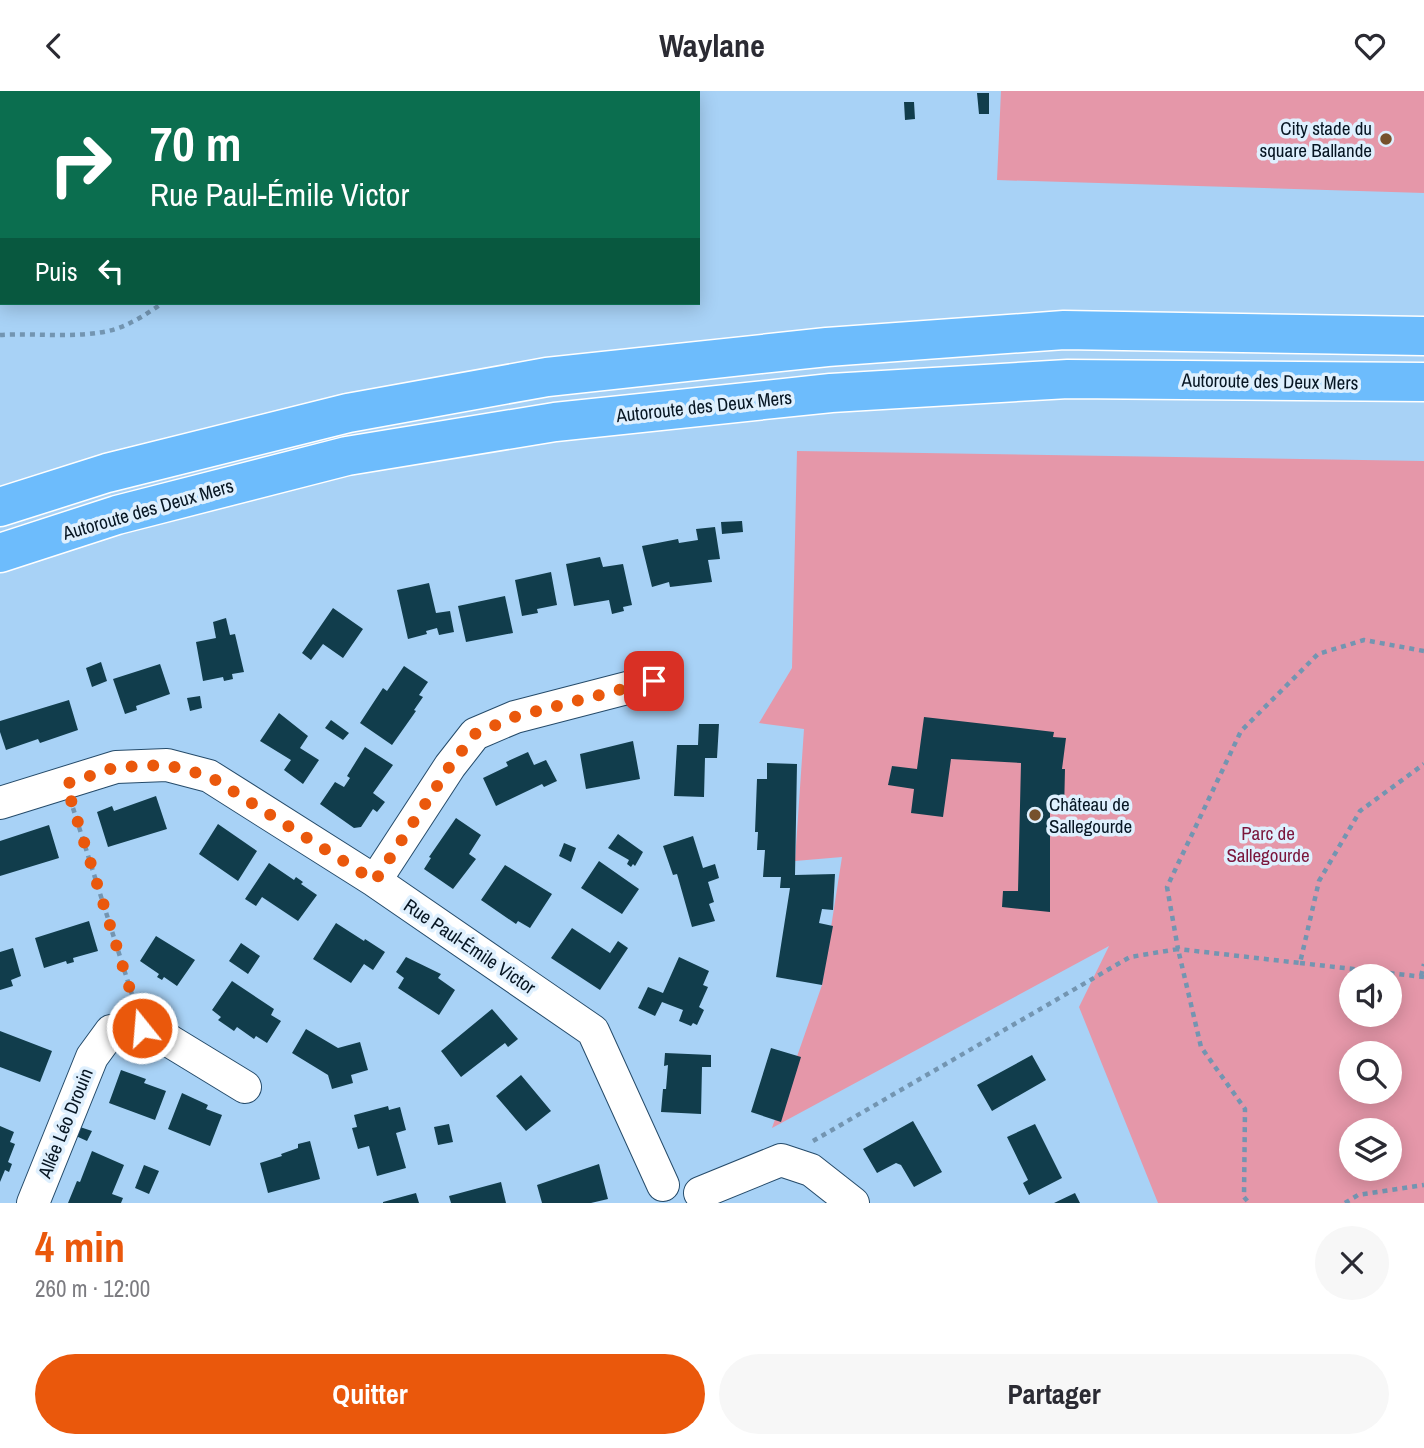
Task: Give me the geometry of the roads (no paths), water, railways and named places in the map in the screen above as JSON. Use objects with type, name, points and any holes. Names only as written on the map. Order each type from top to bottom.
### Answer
[{"type":"highway","points":[[0,507],[107,473],[348,413],[547,377],[827,347],[1064,330],[1424,336]]},
{"type":"highway","name":"Autoroute des Deux Mers","points":[[0,553],[117,515],[347,456],[555,422],[831,393],[1068,379],[1424,382]]},
{"type":"street","points":[[375,881],[450,766],[475,734],[514,717],[654,681]]},
{"type":"street","name":"Rue Paul-Émile Victor","points":[[0,803],[116,767],[167,765],[209,776],[375,881],[593,1031],[653,1194]]},
{"type":"street","name":"Allée Léo Drouin","points":[[33,1203],[92,1057],[111,1031],[142,1028],[168,1040],[245,1087]]},
{"type":"street","points":[[653,1194],[682,1183],[703,1198],[781,1160],[811,1170],[853,1203]]},
{"type":"place","name":"City stade du square Ballande","points":[[1386,139]]},
{"type":"place","name":"Château de Sallegourde","points":[[1035,815]]},
{"type":"park label","name":"Parc de Sallegourde","points":[[1268,844]]}]
